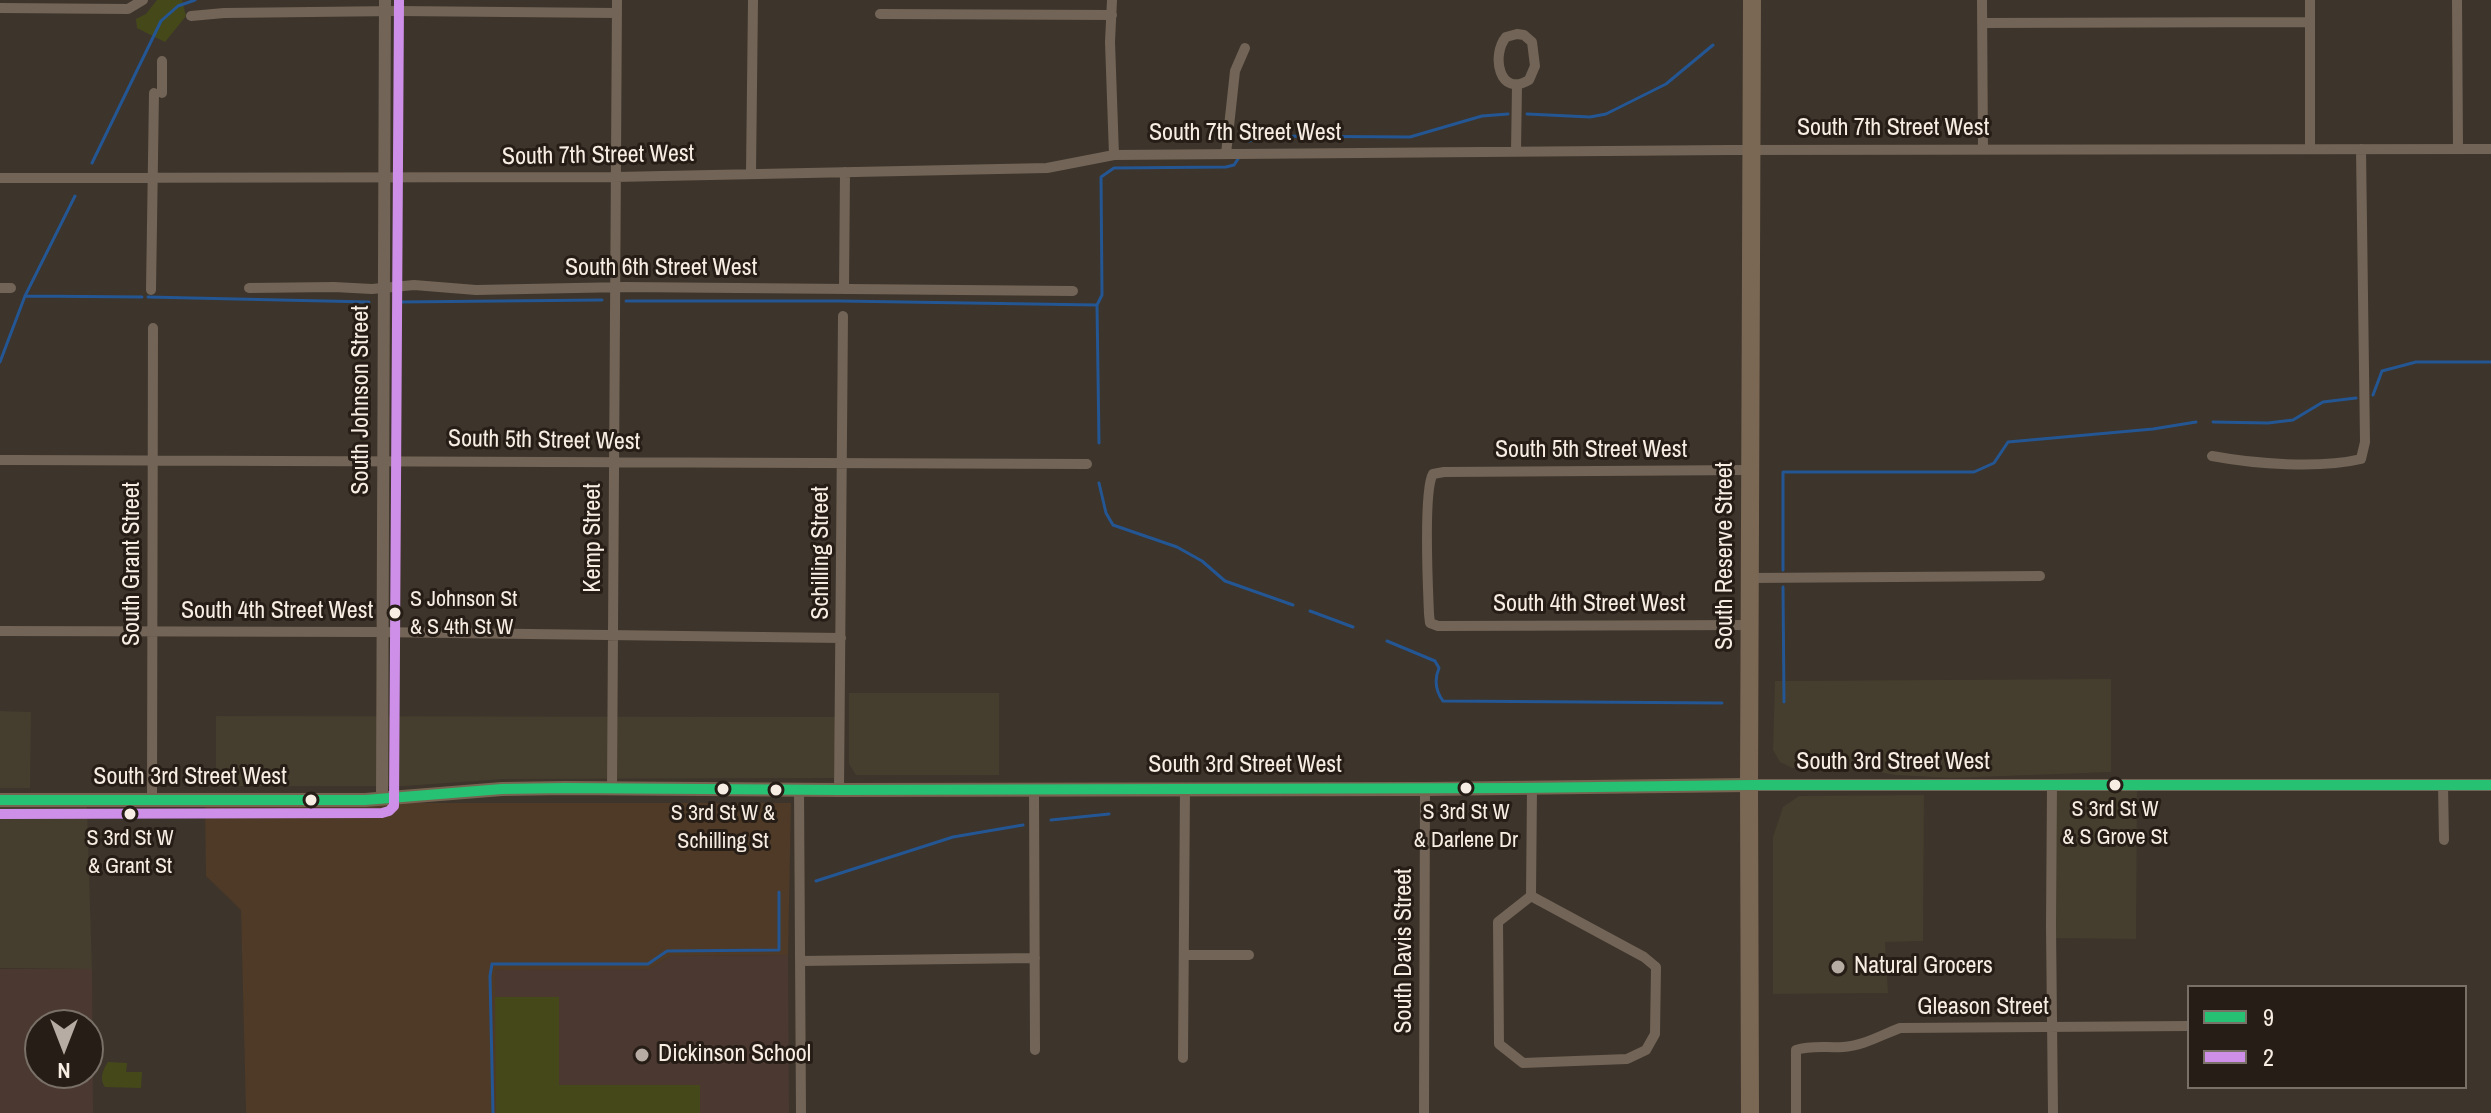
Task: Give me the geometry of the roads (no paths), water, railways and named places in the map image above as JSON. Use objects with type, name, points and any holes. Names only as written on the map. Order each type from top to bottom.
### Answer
[{"type":"highway","name":"South Reserve Street","points":[[1750,1113],[1752,0]]},
{"type":"main road","name":"South 3rd Street West","points":[[0,800],[382,799],[502,789],[1425,789],[1749,785]]},
{"type":"street","name":"Kemp Street","points":[[612,789],[617,0]]},
{"type":"street","points":[[751,173],[753,0]]},
{"type":"street","points":[[1112,0],[1114,155]]},
{"type":"street","points":[[1982,0],[1983,149]]},
{"type":"street","points":[[2310,0],[2310,148]]},
{"type":"street","points":[[2457,0],[2458,149]]},
{"type":"street","points":[[0,8],[128,9],[143,1]]},
{"type":"street","points":[[191,16],[385,6],[617,13]]},
{"type":"street","name":"South Johnson Street","points":[[382,799],[385,6]]},
{"type":"street","points":[[880,14],[1112,15]]},
{"type":"street","points":[[1982,23],[2310,22]]},
{"type":"street","points":[[1517,34],[1524,35],[1532,42],[1535,66],[1529,80],[1517,85],[1502,76],[1499,50],[1506,37],[1517,34]]},
{"type":"street","points":[[1226,154],[1235,71],[1245,48]]},
{"type":"street","points":[[151,290],[158,93],[162,61]]},
{"type":"street","points":[[1516,151],[1517,85]]},
{"type":"street","points":[[2212,456],[2254,464],[2361,459],[2365,442],[2361,149]]},
{"type":"street","name":"South 7th Street West","points":[[0,178],[615,177],[1047,168],[1114,155],[2491,149]]},
{"type":"street","points":[[844,289],[845,172]]},
{"type":"street","name":"South 6th Street West","points":[[249,288],[384,288],[414,285],[504,290],[1073,291]]},
{"type":"street","name":"Schilling Street","points":[[839,790],[843,316]]},
{"type":"street","name":"South Grant Street","points":[[152,799],[153,328]]},
{"type":"street","name":"South 5th Street West","points":[[0,460],[385,459],[1087,464]]},
{"type":"street","name":"South 5th Street West","points":[[1430,623],[1428,507],[1429,481],[1433,474],[1750,470]]},
{"type":"street","points":[[1750,578],[2040,576]]},
{"type":"street","name":"South 4th Street West","points":[[1430,623],[1438,626],[1750,625]]},
{"type":"street","name":"South 4th Street West","points":[[0,631],[841,638]]},
{"type":"street","name":"South 3rd Street West","points":[[1749,785],[2491,785]]},
{"type":"street","points":[[2443,785],[2444,840]]},
{"type":"street","points":[[2052,786],[2053,1113]]},
{"type":"street","points":[[1183,1058],[1185,788]]},
{"type":"street","points":[[1531,896],[1532,788]]},
{"type":"street","points":[[799,789],[801,1113]]},
{"type":"street","points":[[1034,789],[1035,1050]]},
{"type":"street","name":"South Davis Street","points":[[1424,1113],[1425,789]]},
{"type":"street","points":[[1531,896],[1644,957],[1656,967],[1655,1034],[1646,1050],[1627,1059],[1523,1063],[1499,1044],[1498,922],[1531,896]]},
{"type":"street","points":[[1184,955],[1249,955]]},
{"type":"street","points":[[800,961],[1035,958]]},
{"type":"street","name":"Gleason Street","points":[[1796,1113],[1796,1050],[1807,1046],[1844,1047],[1900,1028],[2187,1026]]},
{"type":"waterway","points":[[92,163],[161,21],[178,6],[195,0]]},
{"type":"waterway","points":[[1527,114],[1590,117],[1606,114],[1666,84],[1713,45]]},
{"type":"waterway","points":[[1249,141],[1262,136],[1410,137],[1482,116],[1508,114]]},
{"type":"waterway","points":[[626,301],[1097,305],[1102,295],[1101,177],[1114,168],[1226,167],[1234,165],[1238,159]]},
{"type":"waterway","points":[[0,362],[25,296],[75,196]]},
{"type":"waterway","points":[[26,296],[142,297]]},
{"type":"waterway","points":[[148,297],[369,302]]},
{"type":"waterway","points":[[400,302],[602,300]]},
{"type":"waterway","points":[[1097,305],[1099,443]]},
{"type":"waterway","points":[[2373,395],[2382,371],[2416,362],[2491,362]]},
{"type":"waterway","points":[[2213,422],[2293,420],[2323,402],[2356,398]]},
{"type":"waterway","points":[[1783,570],[1783,472],[1974,472],[1994,463],[2008,442],[2153,429],[2196,422]]},
{"type":"waterway","points":[[1099,483],[1106,513],[1113,525],[1177,547],[1202,561],[1225,581],[1293,605]]},
{"type":"waterway","points":[[1783,587],[1784,702]]},
{"type":"waterway","points":[[1310,611],[1353,627]]},
{"type":"waterway","points":[[1387,641],[1435,661],[1439,668],[1437,689],[1443,701],[1722,703]]},
{"type":"waterway","points":[[1051,820],[1109,814]]},
{"type":"waterway","points":[[816,881],[953,837],[1023,825]]},
{"type":"waterway","points":[[493,1113],[492,964],[648,964],[667,951],[779,950],[779,892]]},
{"type":"place","name":"S Johnson St & S 4th St W","points":[[395,613]]},
{"type":"place","name":"S 3rd St W & S Grove St","points":[[2115,785]]},
{"type":"place","name":"S 3rd St W & Darlene Dr","points":[[1466,788]]},
{"type":"place","name":"S 3rd St W & Schilling St","points":[[723,789]]},
{"type":"place","name":"S 3rd St W & Grant St","points":[[130,814]]},
{"type":"place","name":"Natural Grocers","points":[[1838,967]]},
{"type":"place","name":"Dickinson School","points":[[642,1055]]}]
